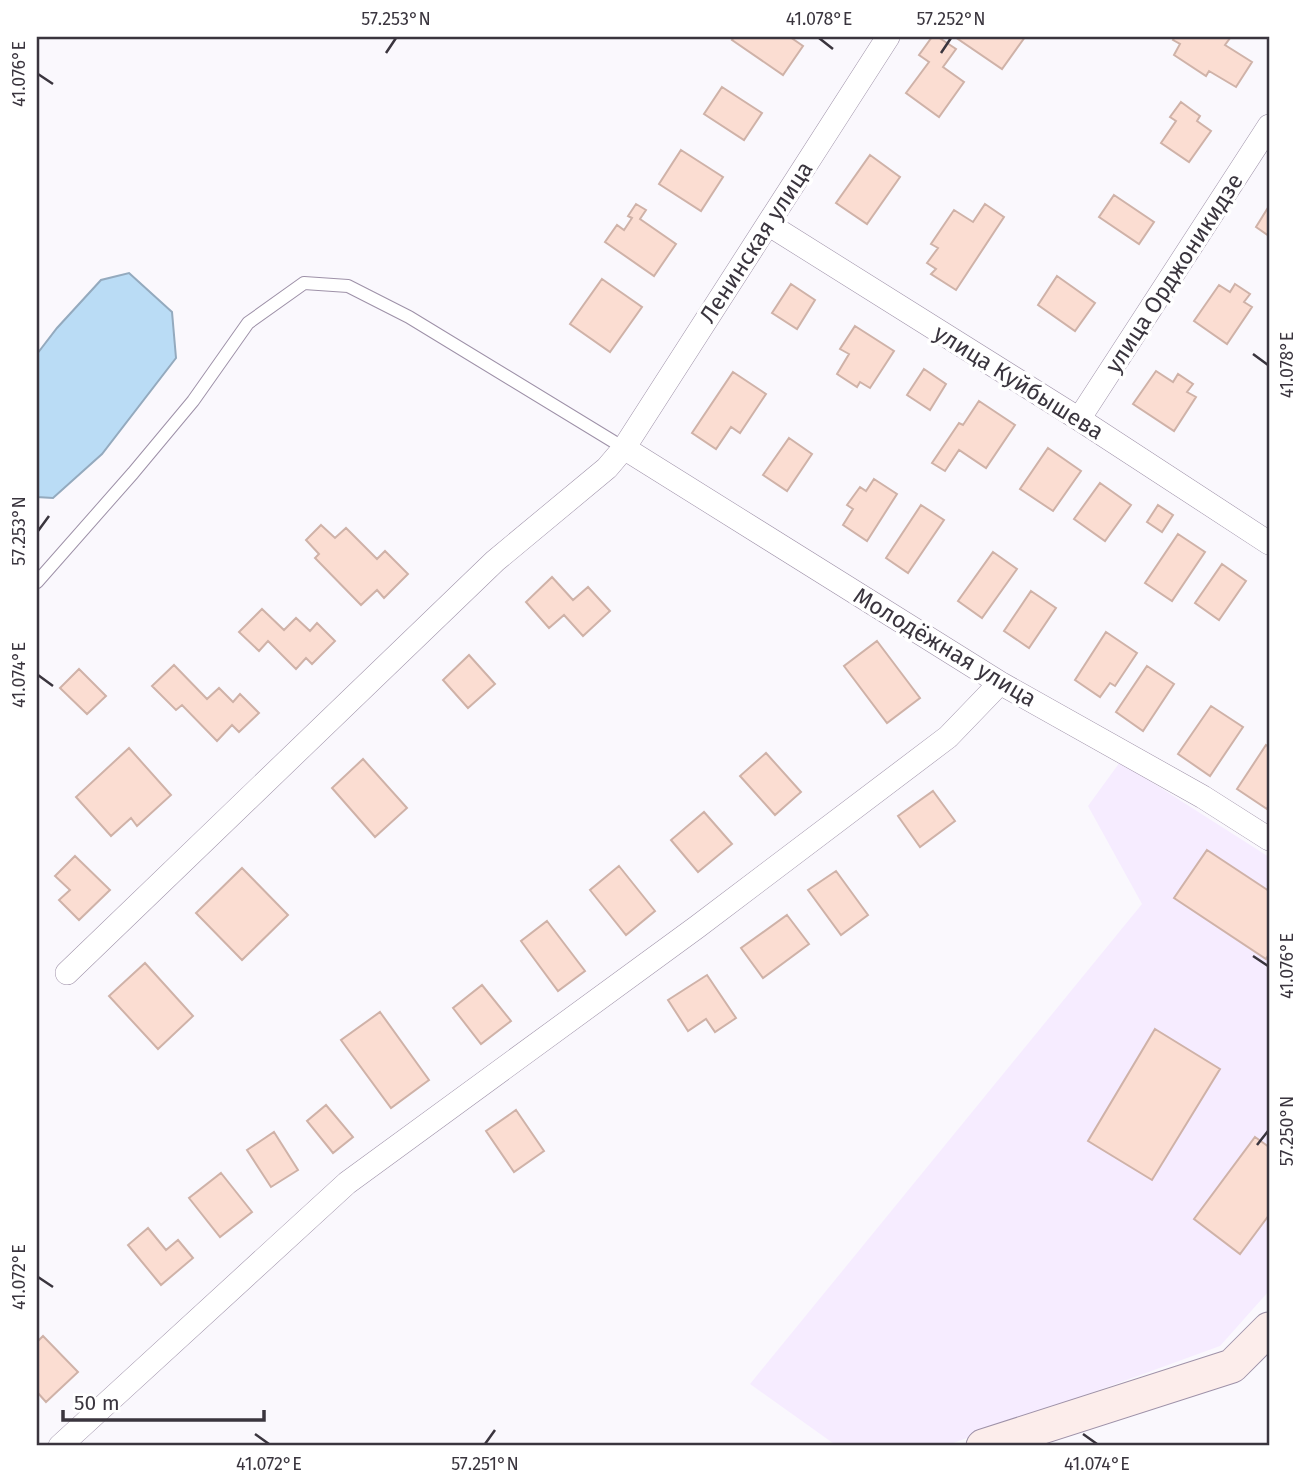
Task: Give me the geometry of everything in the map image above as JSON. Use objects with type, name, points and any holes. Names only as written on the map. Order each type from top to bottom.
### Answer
[{"type":"street","name":"Ленинская улица","points":[[67,974],[495,561],[607,468],[624,448],[888,37]]},
{"type":"street","name":"улица Орджоникидзе","points":[[1079,419],[1269,126]]},
{"type":"street","name":"улица Куйбышева","points":[[768,225],[1079,419],[1269,543]]},
{"type":"street","name":"Молодёжная улица","points":[[624,448],[1000,683],[1203,797],[1269,839]]},
{"type":"street","points":[[61,1446],[347,1183],[697,927],[948,737],[1000,683]]},
{"type":"street","points":[[982,1446],[1232,1366],[1269,1329]]},
{"type":"lane","points":[[37,582],[193,401],[248,323],[304,283],[348,286],[410,317],[624,448]]},
{"type":"shaded area","points":[[1120,762],[1269,857],[1269,1291],[1220,1346],[945,1446],[837,1446],[750,1384],[1142,904],[1088,806]]},
{"type":"water","points":[[129,273],[172,312],[176,358],[102,454],[53,498],[37,497],[37,354],[101,280]]},
{"type":"building","points":[[734,37],[790,37],[803,46],[783,75],[732,40]]},
{"type":"building","points":[[932,37],[938,37],[956,49],[943,67],[964,82],[939,117],[906,93],[929,62],[919,55]]},
{"type":"building","points":[[955,37],[1025,37],[1002,69]]},
{"type":"building","points":[[1175,37],[1228,37],[1230,38],[1225,45],[1252,62],[1236,87],[1209,71],[1206,76],[1174,55],[1180,44],[1173,40]]},
{"type":"building","points":[[722,87],[762,113],[744,140],[704,114]]},
{"type":"building","points":[[1181,102],[1200,116],[1197,121],[1211,131],[1189,162],[1161,143],[1176,121],[1170,117]]},
{"type":"building","points":[[681,150],[723,177],[701,211],[659,184]]},
{"type":"building","points":[[870,155],[900,177],[867,224],[836,203]]},
{"type":"building","points":[[1114,195],[1154,222],[1139,244],[1099,217]]},
{"type":"building","points":[[636,204],[646,210],[640,219],[676,244],[654,276],[605,242],[617,225],[624,230],[632,218],[628,216]]},
{"type":"building","points":[[985,204],[1004,217],[956,290],[931,274],[936,269],[927,263],[938,248],[931,244],[954,210],[973,222]]},
{"type":"building","points":[[1269,206],[1269,236],[1256,227]]},
{"type":"building","points":[[1057,276],[1095,303],[1075,331],[1038,305]]},
{"type":"building","points":[[602,279],[642,307],[610,352],[570,324]]},
{"type":"building","points":[[791,284],[815,300],[797,329],[772,313]]},
{"type":"building","points":[[1235,284],[1250,294],[1244,302],[1252,307],[1227,344],[1194,321],[1219,285],[1230,292]]},
{"type":"building","points":[[855,326],[894,351],[870,388],[860,382],[857,387],[837,374],[849,354],[840,349]]},
{"type":"building","points":[[924,369],[946,384],[930,410],[907,395]]},
{"type":"building","points":[[1156,371],[1173,382],[1178,374],[1193,384],[1187,392],[1196,397],[1174,431],[1133,404]]},
{"type":"building","points":[[733,372],[766,394],[740,433],[731,427],[716,449],[692,433]]},
{"type":"building","points":[[979,401],[1015,425],[986,468],[959,450],[945,471],[932,463],[959,423],[963,425]]},
{"type":"building","points":[[789,438],[812,454],[787,491],[763,475]]},
{"type":"building","points":[[1048,448],[1081,471],[1053,511],[1020,489]]},
{"type":"building","points":[[874,479],[897,494],[867,541],[843,525],[853,509],[847,505],[860,487],[866,491]]},
{"type":"building","points":[[1100,483],[1131,505],[1105,541],[1074,519]]},
{"type":"building","points":[[921,505],[944,520],[908,573],[886,558]]},
{"type":"building","points":[[1158,505],[1173,515],[1162,532],[1147,522]]},
{"type":"building","points":[[321,525],[335,538],[346,528],[377,559],[385,551],[408,574],[384,598],[377,590],[361,605],[315,558],[319,554],[306,540]]},
{"type":"building","points":[[1178,534],[1205,552],[1172,601],[1145,583]]},
{"type":"building","points":[[993,552],[1017,569],[982,618],[958,601]]},
{"type":"building","points":[[1222,564],[1246,581],[1219,620],[1195,603]]},
{"type":"building","points":[[552,577],[573,600],[588,587],[610,611],[583,636],[564,615],[549,628],[526,602]]},
{"type":"building","points":[[1031,591],[1056,608],[1029,648],[1004,631]]},
{"type":"building","points":[[262,609],[284,630],[296,618],[310,631],[317,623],[335,641],[312,664],[306,658],[296,669],[268,641],[259,651],[239,632]]},
{"type":"building","points":[[1106,632],[1137,653],[1115,686],[1110,683],[1100,697],[1075,680]]},
{"type":"building","points":[[877,641],[920,698],[887,723],[844,666]]},
{"type":"building","points":[[469,655],[495,684],[468,708],[443,680]]},
{"type":"building","points":[[174,665],[207,699],[219,688],[233,702],[240,694],[259,713],[239,732],[232,725],[217,741],[182,705],[176,710],[152,686]]},
{"type":"building","points":[[1147,666],[1174,684],[1143,731],[1116,712]]},
{"type":"building","points":[[79,669],[106,696],[87,714],[60,688]]},
{"type":"building","points":[[1211,706],[1243,727],[1210,776],[1178,754]]},
{"type":"building","points":[[1266,745],[1269,747],[1267,809],[1237,789]]},
{"type":"building","points":[[129,748],[171,795],[137,826],[131,818],[111,836],[76,797]]},
{"type":"building","points":[[766,753],[801,792],[775,815],[740,776]]},
{"type":"building","points":[[363,759],[407,808],[375,837],[332,788]]},
{"type":"building","points":[[933,791],[955,821],[920,847],[898,816]]},
{"type":"building","points":[[704,812],[732,844],[698,872],[671,840]]},
{"type":"building","points":[[1207,850],[1269,891],[1269,954],[1266,959],[1174,898]]},
{"type":"building","points":[[75,856],[110,890],[79,920],[59,900],[70,890],[55,876]]},
{"type":"building","points":[[619,866],[655,911],[626,935],[590,890]]},
{"type":"building","points":[[242,868],[288,915],[242,960],[196,913]]},
{"type":"building","points":[[836,871],[868,915],[841,935],[808,890]]},
{"type":"building","points":[[787,915],[809,944],[763,978],[741,948]]},
{"type":"building","points":[[547,921],[585,971],[558,991],[521,941]]},
{"type":"building","points":[[145,963],[193,1016],[158,1049],[109,996]]},
{"type":"building","points":[[707,975],[736,1018],[715,1032],[706,1019],[688,1031],[668,1000]]},
{"type":"building","points":[[482,985],[511,1021],[481,1044],[453,1008]]},
{"type":"building","points":[[380,1012],[429,1080],[391,1108],[341,1040]]},
{"type":"building","points":[[1155,1029],[1220,1069],[1152,1180],[1088,1141]]},
{"type":"building","points":[[326,1105],[353,1137],[333,1153],[307,1121]]},
{"type":"building","points":[[516,1110],[544,1151],[514,1172],[486,1131]]},
{"type":"building","points":[[274,1132],[298,1170],[271,1187],[247,1150]]},
{"type":"building","points":[[1255,1137],[1269,1147],[1269,1215],[1240,1254],[1194,1219]]},
{"type":"building","points":[[221,1173],[252,1212],[220,1237],[189,1198]]},
{"type":"building","points":[[148,1228],[166,1250],[178,1240],[193,1258],[161,1285],[128,1245]]},
{"type":"building","points":[[43,1336],[78,1372],[46,1402],[37,1392],[37,1342]]}]
